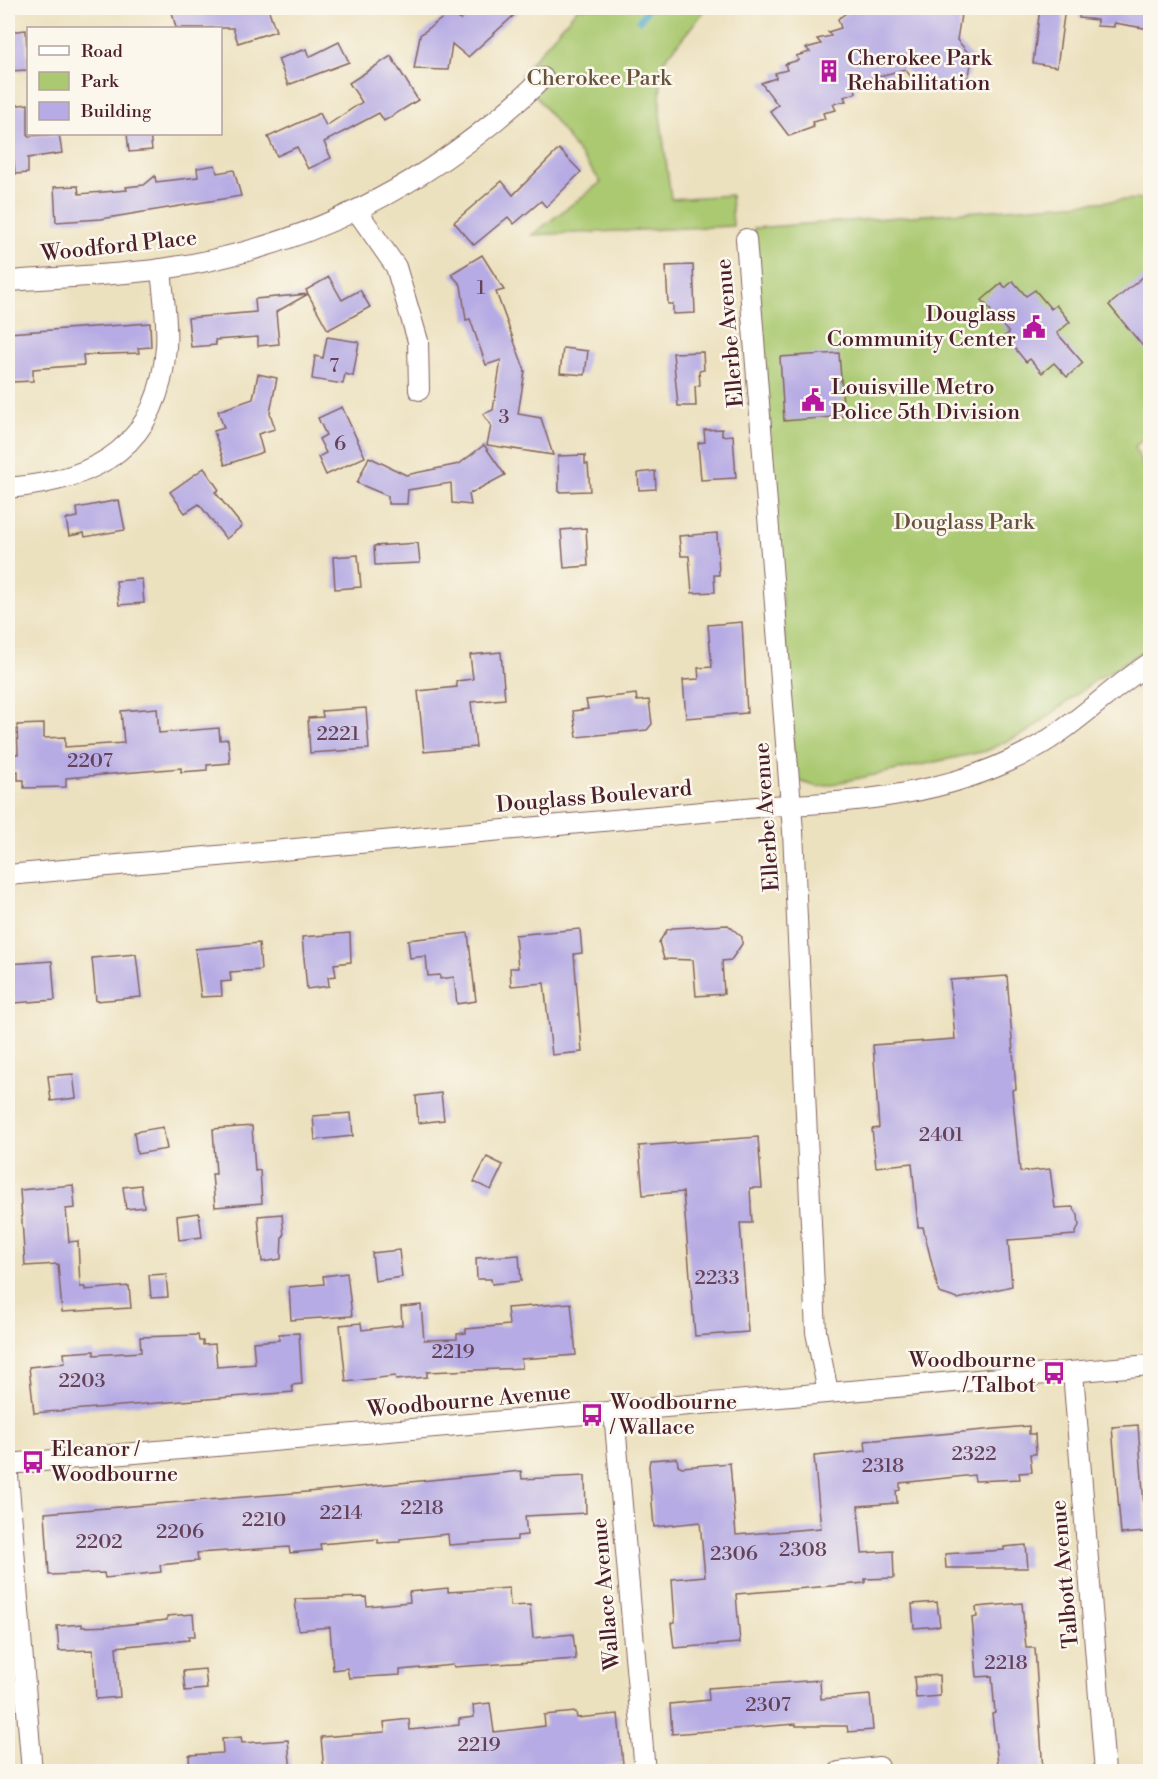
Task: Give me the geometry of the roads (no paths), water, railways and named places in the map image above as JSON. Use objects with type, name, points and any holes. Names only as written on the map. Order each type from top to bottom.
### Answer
[{"type":"street","name":"Woodford Place","points":[[8,281],[161,269],[269,246],[357,211],[410,183],[481,134],[543,78]]},
{"type":"street","points":[[357,211],[396,267],[418,341],[419,390]]},
{"type":"street","name":"Ellerbe Avenue","points":[[746,239],[791,805],[802,976],[816,1332],[828,1392]]},
{"type":"street","points":[[8,488],[50,483],[74,477],[92,469],[118,452],[142,426],[152,408],[164,369],[166,320],[161,269]]},
{"type":"street","name":"Douglass Boulevard","points":[[8,875],[906,793],[972,776],[1033,749],[1150,663]]},
{"type":"street","name":"Woodbourne Avenue","points":[[8,1464],[1150,1365]]},
{"type":"street","name":"Talbott Avenue","points":[[1073,1372],[1105,1772]]},
{"type":"street","name":"Wallace Avenue","points":[[614,1412],[645,1772]]},
{"type":"street","points":[[8,1475],[32,1772]]},
{"type":"street","points":[[839,1772],[879,1767]]},
{"type":"waterway","points":[[640,20],[648,8]]},
{"type":"place","name":"Cherokee Park Rehabilitation","points":[[829,71]]},
{"type":"place","name":"Douglass Community Center","points":[[1034,327]]},
{"type":"place","name":"Louisville Metro Police 5th Division","points":[[813,400]]},
{"type":"place","name":"Woodbourne / Talbot","points":[[1054,1373]]},
{"type":"place","name":"Woodbourne / Wallace","points":[[592,1415]]},
{"type":"place","name":"Eleanor / Woodbourne","points":[[33,1462]]},
{"type":"park label","name":"Cherokee Park","points":[[599,78]]},
{"type":"park label","name":"Douglass Park","points":[[964,522]]}]
